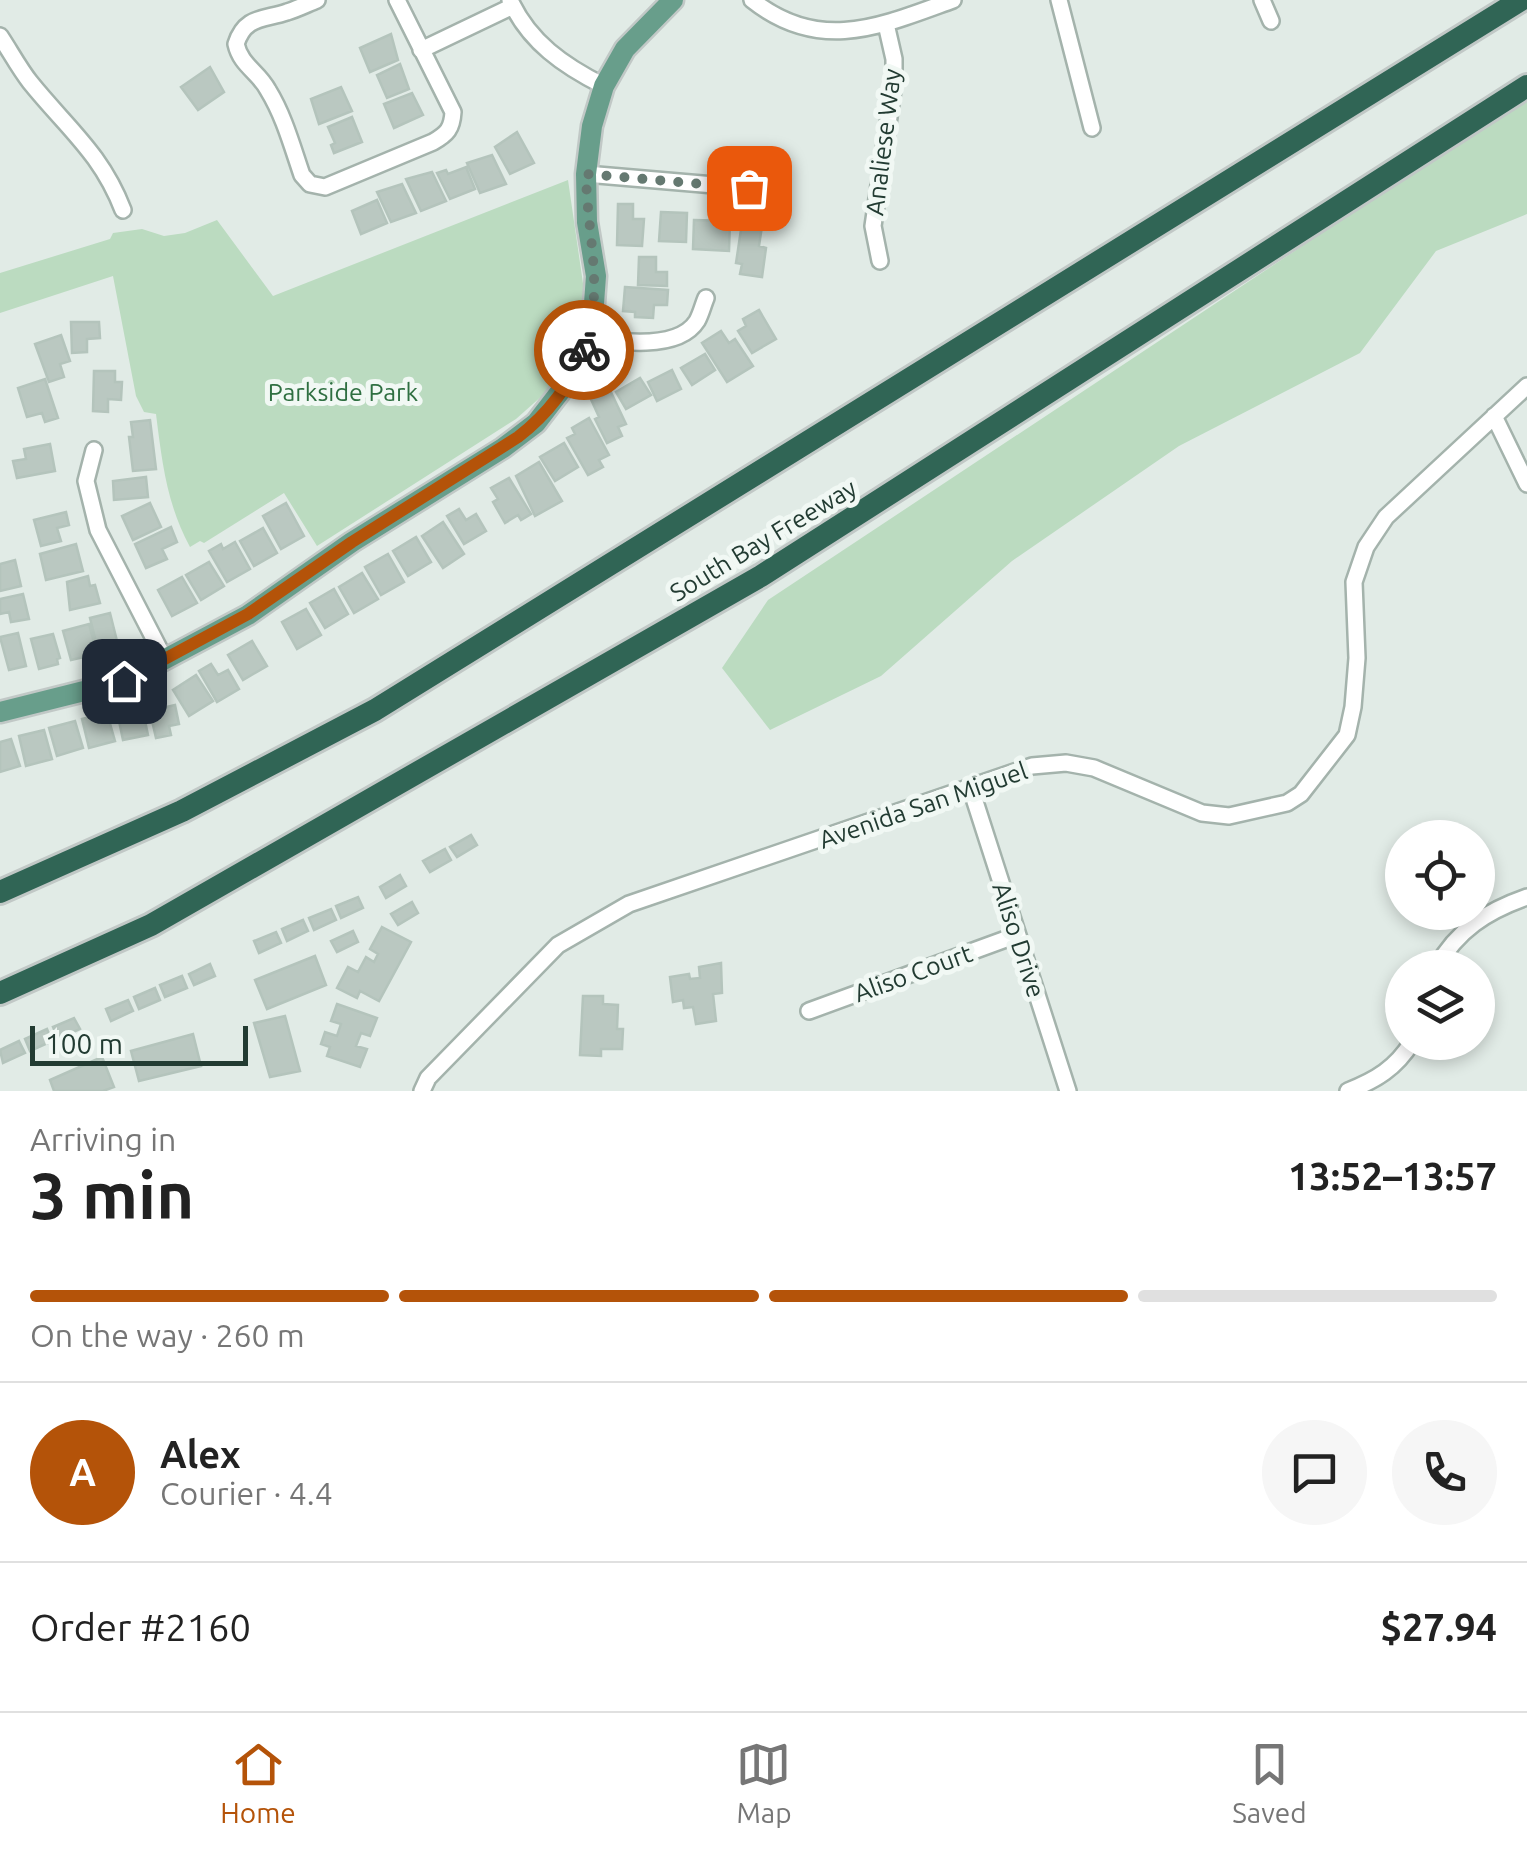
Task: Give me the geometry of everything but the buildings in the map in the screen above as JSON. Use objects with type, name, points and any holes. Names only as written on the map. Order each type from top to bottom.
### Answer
[{"type":"highway","points":[[0,892],[182,811],[375,710],[1521,0]]},
{"type":"highway","name":"South Bay Freeway","points":[[0,993],[151,926],[745,585],[1527,86]]},
{"type":"main road","points":[[0,712],[124,681],[248,614],[536,423],[562,392],[588,337],[596,276],[587,222],[586,174],[592,126],[604,86],[624,49],[673,0]]},
{"type":"street","points":[[317,0],[253,20],[236,44],[242,62],[269,91],[302,175],[310,184],[332,185],[362,168],[446,134],[452,124],[453,112],[397,0]]},
{"type":"street","points":[[752,0],[783,20],[814,30],[858,31],[953,0]]},
{"type":"street","points":[[1059,0],[1092,128]]},
{"type":"street","points":[[1262,0],[1271,21]]},
{"type":"street","points":[[421,50],[512,3],[520,22],[552,55],[604,86]]},
{"type":"street","name":"Analiese Way","points":[[880,260],[873,226],[894,83],[894,59],[886,24]]},
{"type":"street","points":[[0,36],[26,78],[92,150],[113,184],[123,210]]},
{"type":"street","points":[[586,174],[749,188]]},
{"type":"street","points":[[588,337],[621,344],[668,337],[696,324],[706,298]]},
{"type":"street","name":"Avenida San Miguel","points":[[422,1091],[428,1078],[558,946],[629,904],[1032,766],[1066,763],[1094,768],[1202,813],[1229,816],[1286,804],[1302,794],[1346,735],[1354,707],[1354,582],[1366,546],[1386,517],[1527,386]]},
{"type":"street","points":[[1494,416],[1527,484]]},
{"type":"street","points":[[94,450],[86,481],[98,530],[164,658]]},
{"type":"street","name":"Aliso Drive","points":[[971,790],[1068,1091]]},
{"type":"street","points":[[1448,950],[1476,921],[1527,897]]},
{"type":"street","name":"Aliso Court","points":[[810,1011],[1017,935]]},
{"type":"street","points":[[1348,1091],[1381,1076],[1400,1060]]},
{"type":"green space","points":[[1527,97],[1527,214],[1436,251],[1360,353],[1179,446],[1012,561],[881,676],[770,730],[722,668],[768,600]]},
{"type":"green space","name":"Parkside Park","points":[[568,180],[587,311],[552,387],[516,419],[317,546],[284,493],[204,543],[200,541],[190,547],[171,499],[156,414],[144,412],[136,396],[113,276],[0,313],[0,273],[110,239],[113,233],[142,229],[164,236],[185,233],[217,220],[273,296]]},
{"type":"way so far","points":[[584,350],[596,297],[586,174],[749,188]]},
{"type":"route","points":[[124,681],[248,614],[352,542],[503,448],[550,408],[584,350]]}]
